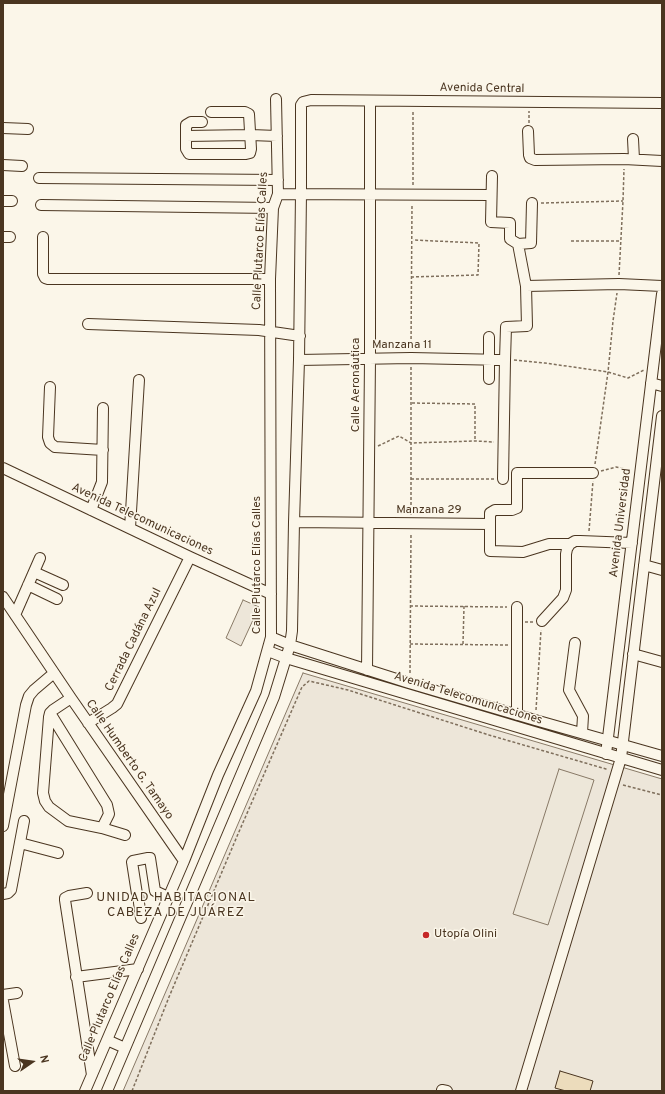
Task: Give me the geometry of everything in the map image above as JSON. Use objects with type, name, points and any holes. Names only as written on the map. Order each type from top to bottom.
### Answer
[{"type":"street","name":"Calle Plutarco Elías Calles","points":[[85,1091],[184,862],[218,775],[256,691],[271,637],[270,279],[273,208],[278,194],[276,98]]},
{"type":"street","name":"Avenida Central","points":[[301,193],[300,106],[303,102],[311,100],[662,103]]},
{"type":"street","name":"Calle Aeronáutica","points":[[367,670],[370,359],[370,101]]},
{"type":"street","points":[[202,122],[188,123],[186,128],[187,151],[191,154],[250,153],[250,117],[247,113],[211,112]]},
{"type":"street","points":[[3,128],[28,128]]},
{"type":"street","points":[[528,131],[530,158],[535,160],[629,159],[662,161]]},
{"type":"street","points":[[186,136],[277,136]]},
{"type":"street","points":[[629,159],[633,139]]},
{"type":"street","points":[[3,165],[22,166]]},
{"type":"street","points":[[492,176],[491,222],[510,223],[510,239],[518,244],[531,243],[532,203]]},
{"type":"street","points":[[39,178],[278,180]]},
{"type":"street","points":[[107,1091],[274,697],[290,645],[292,631],[300,336],[301,193]]},
{"type":"street","points":[[278,194],[491,195]]},
{"type":"street","points":[[41,205],[273,208]]},
{"type":"street","points":[[43,237],[42,274],[48,279],[270,279]]},
{"type":"street","points":[[503,480],[506,327],[527,326],[526,286],[518,244]]},
{"type":"street","points":[[526,286],[619,284],[662,286]]},
{"type":"street","name":"Avenida Universidad","points":[[606,754],[651,383],[657,372],[662,294]]},
{"type":"street","points":[[88,324],[259,330],[300,336]]},
{"type":"street","points":[[489,379],[490,337]]},
{"type":"street","name":"Manzana 11","points":[[299,360],[411,358],[505,360]]},
{"type":"street","points":[[130,528],[139,380]]},
{"type":"street","points":[[651,383],[662,386]]},
{"type":"street","points":[[50,388],[48,437],[50,443],[55,447],[103,450]]},
{"type":"street","points":[[91,510],[102,482],[103,408]]},
{"type":"street","points":[[521,1091],[621,758],[644,565],[659,479],[662,416]]},
{"type":"street","name":"Avenida Telecomunicaciones","points":[[3,468],[271,594]]},
{"type":"street","points":[[570,544],[549,544],[523,552],[490,551],[490,516],[492,511],[512,510],[517,508],[517,473],[593,473]]},
{"type":"street","name":"Manzana 29","points":[[294,522],[369,524],[490,524]]},
{"type":"street","points":[[542,621],[563,598],[566,590],[566,554],[570,544],[575,541],[632,542]]},
{"type":"street","name":"Cerrada Cadána Azul","points":[[88,722],[117,704],[190,557]]},
{"type":"street","points":[[15,615],[40,558]]},
{"type":"street","points":[[644,565],[662,570]]},
{"type":"street","points":[[34,572],[63,586]]},
{"type":"street","points":[[28,586],[57,599]]},
{"type":"street","name":"Calle Humberto G. Tamayo","points":[[3,597],[184,862]]},
{"type":"street","points":[[517,607],[517,714]]},
{"type":"street","name":"Avenida Telecomunicaciones","points":[[271,637],[290,645],[367,670],[662,756]]},
{"type":"street","points":[[575,643],[569,690],[583,716],[582,733]]},
{"type":"street","name":"Avenida Telecomunicaciones","points":[[268,651],[286,658],[662,770]]},
{"type":"street","points":[[633,654],[662,662]]},
{"type":"street","points":[[3,826],[26,705],[29,696],[34,690],[54,672]]},
{"type":"street","points":[[71,698],[50,713],[43,793],[44,801],[49,807],[68,821],[102,828],[125,835]]},
{"type":"street","points":[[50,713],[107,805],[109,814],[102,828]]},
{"type":"street","points":[[3,894],[8,893],[11,890],[24,821]]},
{"type":"street","points":[[20,843],[58,853]]},
{"type":"street","points":[[141,918],[133,861],[150,858],[155,891]]},
{"type":"street","points":[[138,895],[155,891],[168,897]]},
{"type":"street","points":[[87,893],[69,896],[65,898],[65,900],[92,1075]]},
{"type":"street","points":[[76,977],[138,969]]},
{"type":"street","points":[[3,995],[17,993]]},
{"type":"street","points":[[3,1001],[14,1066]]},
{"type":"street","points":[[107,1040],[125,1048]]},
{"type":"path","points":[[410,683],[413,101]]},
{"type":"path","points":[[528,131],[530,103]]},
{"type":"path","points":[[589,541],[593,473],[619,284],[623,201],[629,159]]},
{"type":"path","points":[[532,203],[623,201]]},
{"type":"path","points":[[411,278],[478,275],[479,243],[412,240]]},
{"type":"path","points":[[571,241],[621,241]]},
{"type":"path","points":[[505,360],[544,362],[608,372],[628,378],[643,370],[657,372]]},
{"type":"path","points":[[412,403],[476,404],[475,441]]},
{"type":"path","points":[[369,450],[399,436],[411,443],[475,441],[504,442]]},
{"type":"path","points":[[593,473],[616,467],[640,472]]},
{"type":"path","points":[[411,478],[503,480]]},
{"type":"path","points":[[410,606],[517,607]]},
{"type":"path","points":[[463,645],[464,606]]},
{"type":"path","points":[[517,623],[542,621],[535,720]]},
{"type":"path","points":[[410,644],[518,645]]},
{"type":"path","points":[[132,1091],[169,997],[238,834],[302,687],[309,681],[348,690],[489,735],[606,769],[614,783],[662,795]]},
{"type":"shaded area","points":[[243,600],[259,607],[241,646],[226,638]]},
{"type":"shaded area","name":"Utopía Olini","points":[[303,673],[662,779],[662,1091],[123,1091]]},
{"type":"shaded area","points":[[559,769],[594,780],[548,925],[513,914]]},
{"type":"building","points":[[560,1071],[593,1081],[590,1091],[566,1091],[555,1088]]},
{"type":"place","name":"Utopía Olini","points":[[426,935]]},
{"type":"district","name":"UNIDAD HABITACIONAL CABEZA DE JUÁREZ","points":[[176,906]]}]
